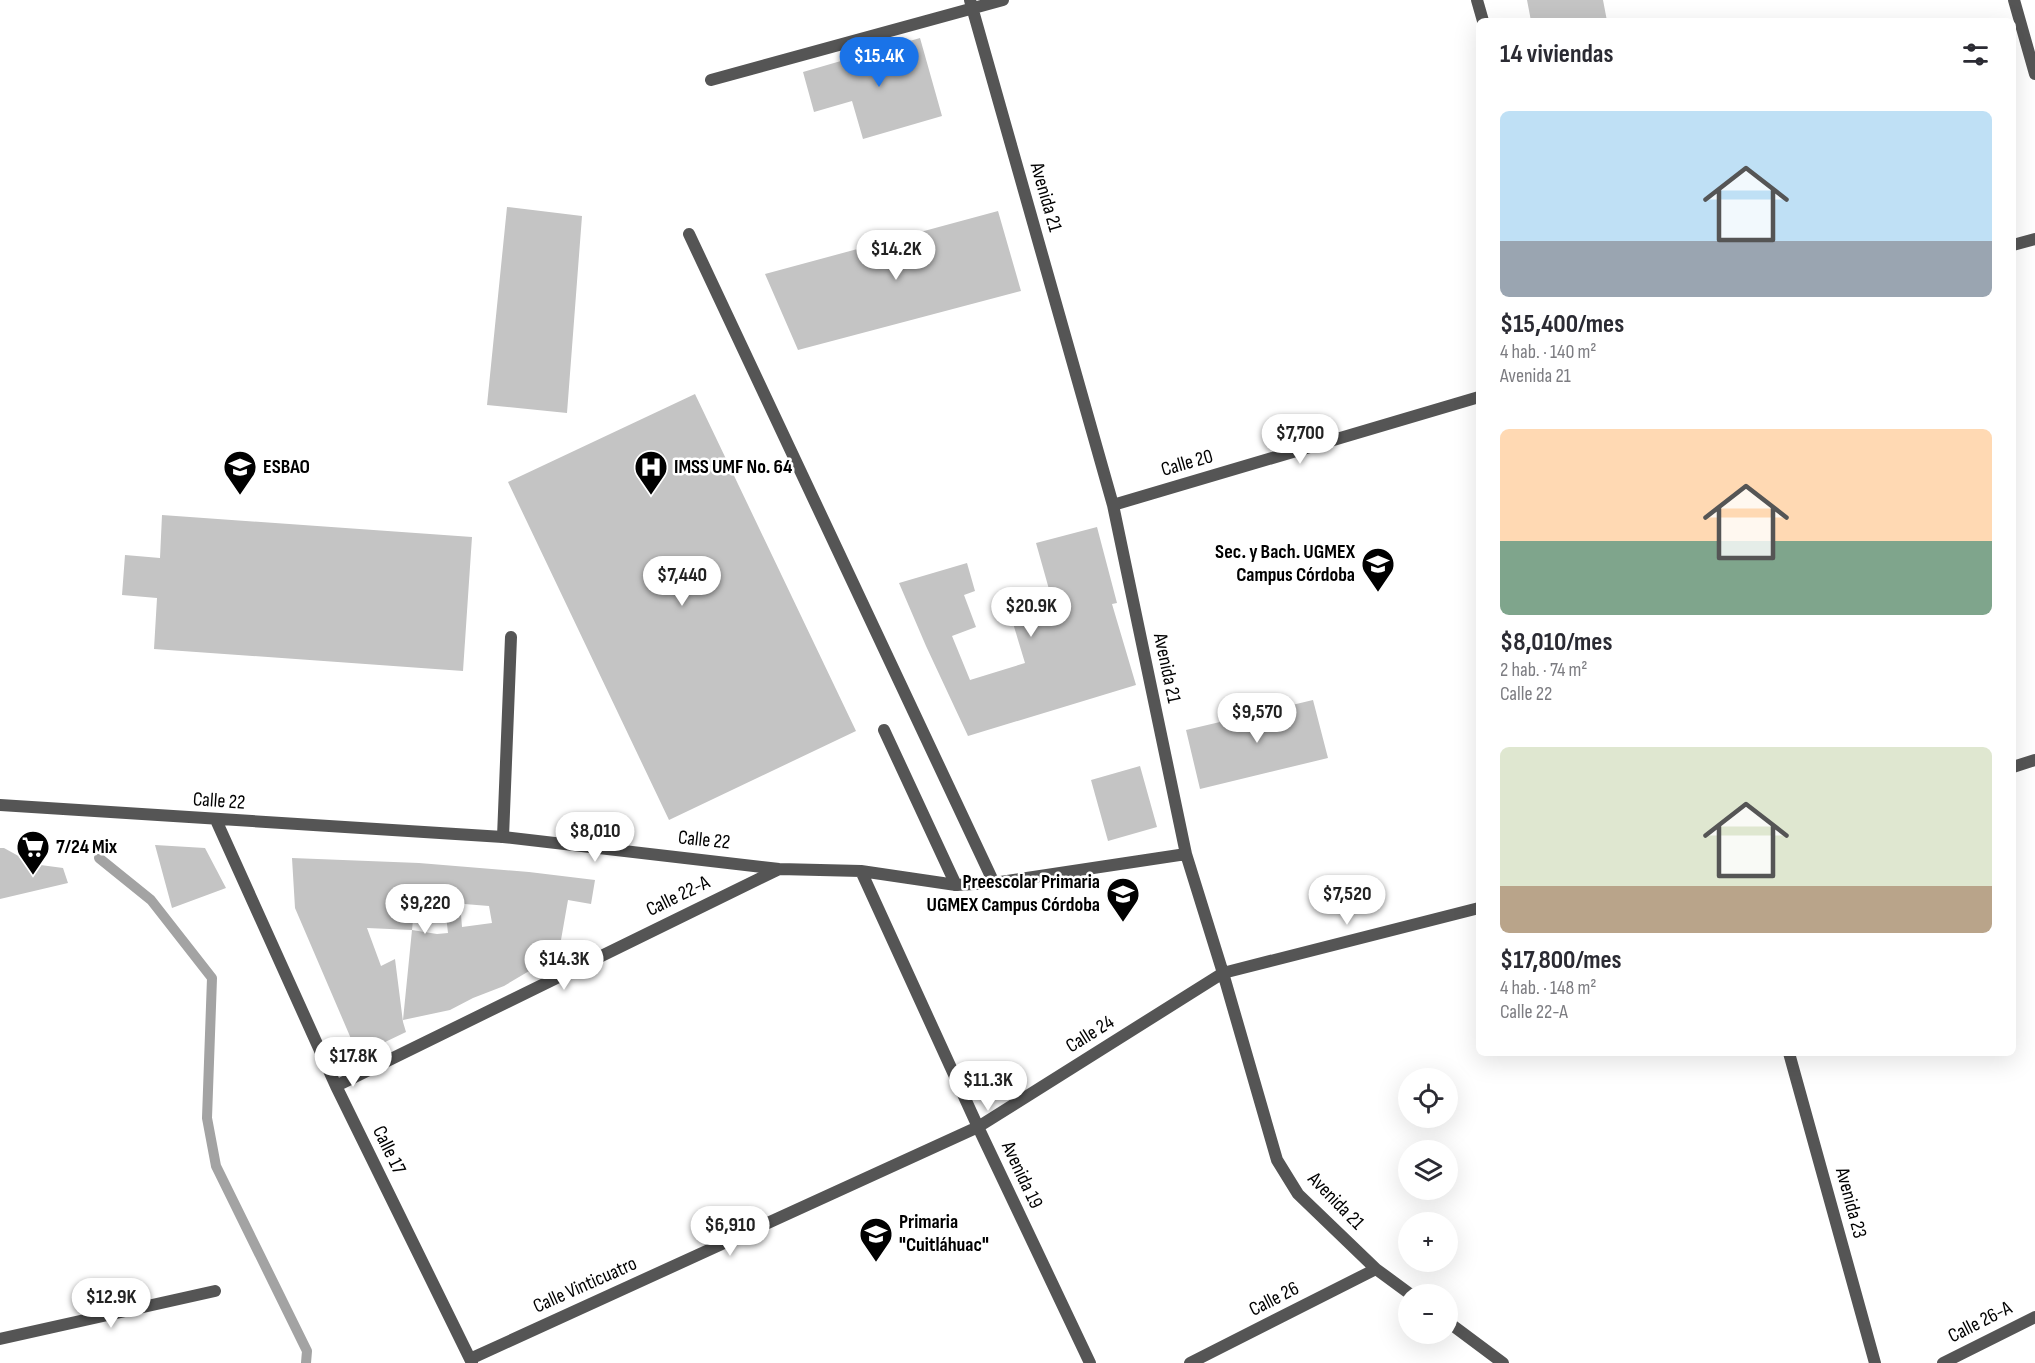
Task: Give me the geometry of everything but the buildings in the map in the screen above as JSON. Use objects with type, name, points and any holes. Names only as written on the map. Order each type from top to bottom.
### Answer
[{"type":"street","points":[[711,80],[972,4],[1003,0]]},
{"type":"street","points":[[1477,0],[1482,18]]},
{"type":"street","points":[[2014,0],[2035,74]]},
{"type":"street","name":"Avenida 21","points":[[972,4],[1113,505],[1186,854],[1277,1160],[1298,1194],[1376,1269],[1398,1285]]},
{"type":"street","points":[[689,234],[994,884]]},
{"type":"street","points":[[2016,244],[2035,239]]},
{"type":"street","name":"Calle 20","points":[[1113,505],[1476,398]]},
{"type":"street","points":[[503,837],[511,637]]},
{"type":"street","points":[[884,730],[956,885]]},
{"type":"street","points":[[2016,765],[2035,760]]},
{"type":"street","name":"Calle 22","points":[[0,805],[503,837],[779,868],[861,872],[956,885],[994,884],[1186,854]]},
{"type":"street","name":"Calle 17","points":[[216,820],[336,1086],[471,1361]]},
{"type":"street","name":"Calle 22-A","points":[[336,1086],[779,868]]},
{"type":"street","name":"Avenida 19","points":[[861,872],[1090,1363]]},
{"type":"street","points":[[1223,973],[1476,909]]},
{"type":"street","name":"Calle 24","points":[[978,1127],[1223,973]]},
{"type":"street","name":"Avenida 23","points":[[1790,1056],[1875,1363]]},
{"type":"street","name":"Calle Vinticuatro","points":[[471,1361],[978,1127]]},
{"type":"street","name":"Calle 26","points":[[1190,1363],[1376,1269]]},
{"type":"street","points":[[0,1339],[215,1291]]},
{"type":"street","name":"Calle 26-A","points":[[1943,1363],[2035,1317]]},
{"type":"street","points":[[1458,1329],[1503,1363]]},
{"type":"waterway","points":[[99,858],[151,900],[212,978],[207,1118],[216,1166],[307,1351],[306,1363]]},
{"type":"place","name":"ESBAO","points":[[240,496]]},
{"type":"place","name":"IMSS UMF No. 64","points":[[651,496]]},
{"type":"place","name":"Sec. y Bach. UGMEX Campus Córdoba","points":[[1378,593]]},
{"type":"place","name":"7/24 Mix","points":[[33,876]]},
{"type":"place","name":"Preescolar Primaria UGMEX Campus Córdoba","points":[[1123,923]]},
{"type":"place","name":"Primaria \"Cuitláhuac\"","points":[[876,1263]]}]
